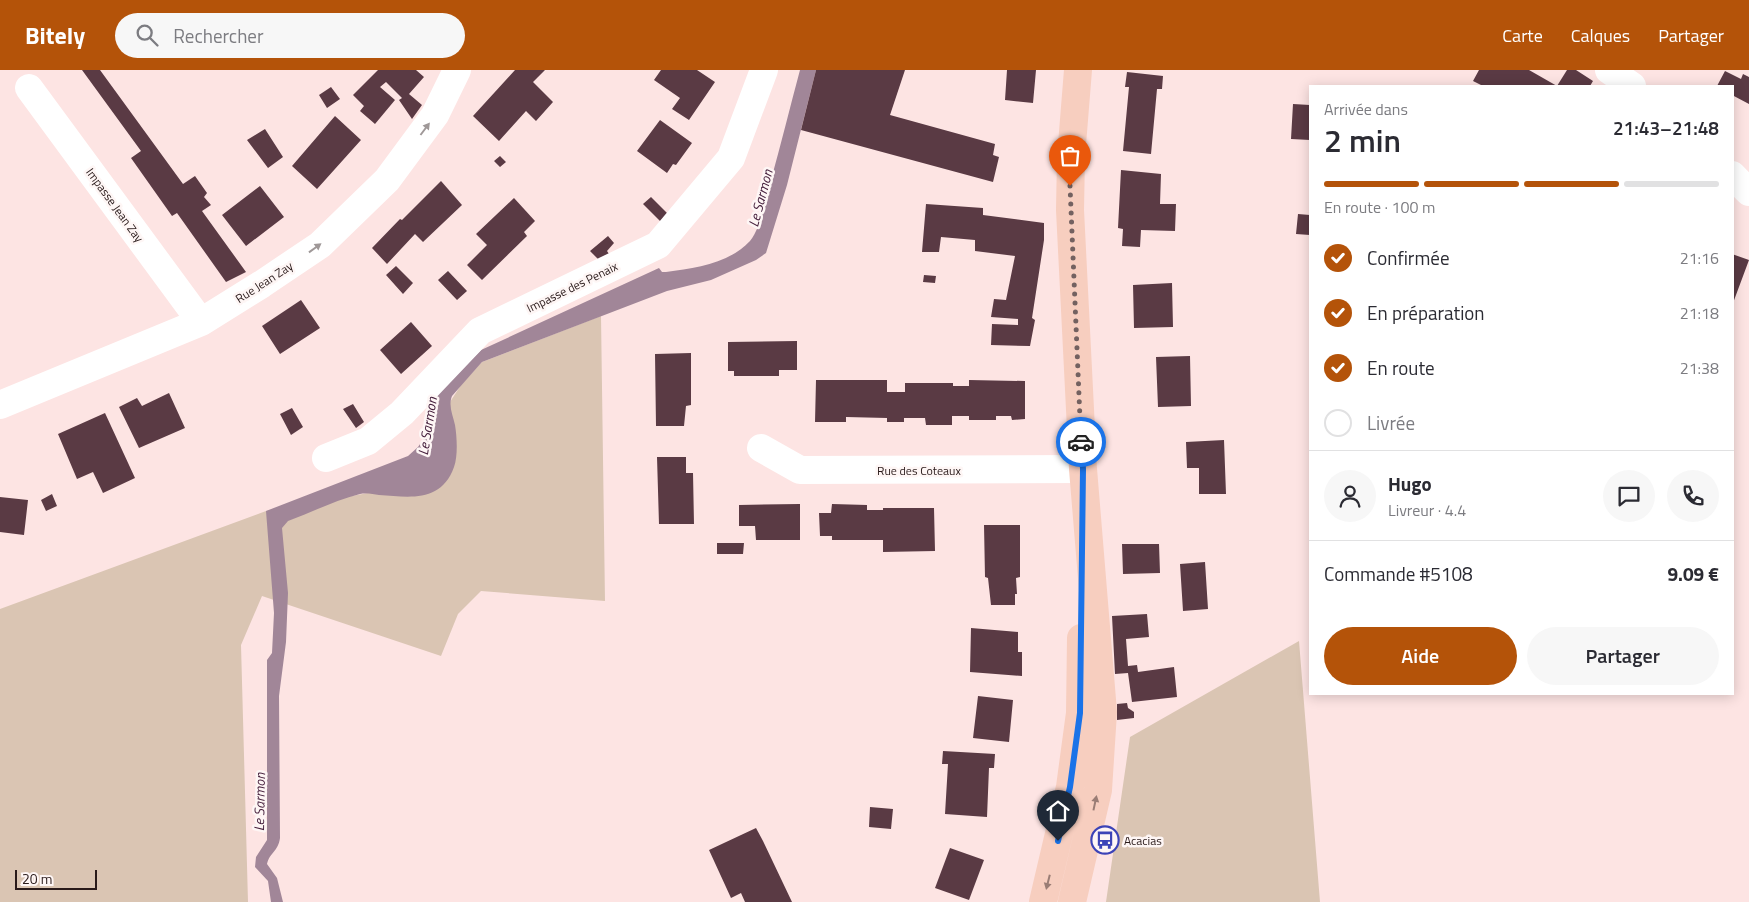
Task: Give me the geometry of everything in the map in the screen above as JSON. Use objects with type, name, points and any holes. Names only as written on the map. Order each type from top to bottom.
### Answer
[{"type":"main road","points":[[1072,902],[1098,790],[1103,712],[1083,469],[1070,210],[1071,157],[1078,70]]},
{"type":"main road","points":[[1043,902],[1070,787],[1080,713],[1083,469]]},
{"type":"street","name":"Rue Jean Zay","points":[[0,405],[201,322],[320,245],[387,180],[435,115],[457,70]]},
{"type":"street","name":"Impasse des Penaix","points":[[326,458],[368,441],[402,413],[480,331],[658,245],[731,158],[764,70]]},
{"type":"street","points":[[1609,70],[1631,85]]},
{"type":"street","name":"Impasse Jean Zay","points":[[29,88],[201,322]]},
{"type":"street","points":[[1734,177],[1749,192]]},
{"type":"street","name":"Rue des Coteaux","points":[[761,448],[800,470],[1083,469]]},
{"type":"shaded area","points":[[800,70],[816,70],[787,185],[766,253],[756,260],[711,280],[667,291],[482,362],[452,396],[451,407],[456,430],[456,457],[454,467],[448,479],[441,487],[433,492],[413,497],[360,494],[288,521],[282,528],[288,593],[286,642],[279,696],[280,838],[278,846],[267,864],[277,878],[283,902],[271,902],[268,881],[255,867],[256,857],[267,840],[267,660],[272,653],[274,613],[266,511],[408,456],[425,437],[435,397],[481,350],[659,268],[662,272],[666,272],[711,264],[741,249],[750,241],[760,221]]},
{"type":"shaded area","points":[[601,316],[605,601],[481,591],[458,614],[441,656],[262,596],[241,645],[248,902],[0,902],[0,609],[266,511],[448,479],[450,402],[461,385],[482,362]]},
{"type":"shaded area","points":[[1299,641],[1320,902],[1106,902],[1130,737]]},
{"type":"building","points":[[82,70],[100,70],[183,184],[195,176],[207,193],[204,197],[211,205],[202,211],[246,272],[226,282],[177,213],[172,216],[131,158],[141,151]]},
{"type":"building","points":[[378,70],[416,70],[424,77],[409,94],[422,105],[412,119],[399,100],[402,98],[386,82],[380,87],[395,100],[375,124],[360,111],[364,106],[353,95]]},
{"type":"building","points":[[515,70],[545,70],[533,82],[553,102],[536,121],[526,111],[499,141],[473,116]]},
{"type":"building","points":[[661,70],[697,70],[715,82],[689,120],[672,109],[680,98],[654,80]]},
{"type":"building","points":[[816,70],[905,70],[890,115],[995,144],[993,155],[999,157],[993,182],[801,130]]},
{"type":"building","points":[[1007,70],[1036,70],[1033,103],[1005,100]]},
{"type":"building","points":[[1479,70],[1529,70],[1555,85],[1481,85],[1473,81]]},
{"type":"building","points":[[1567,70],[1576,70],[1593,81],[1591,85],[1558,85]]},
{"type":"building","points":[[1725,71],[1741,79],[1743,74],[1749,77],[1749,104],[1734,96],[1734,85],[1718,85]]},
{"type":"building","points":[[1127,72],[1163,76],[1162,89],[1157,89],[1151,154],[1123,151],[1129,87],[1125,87]]},
{"type":"building","points":[[331,87],[340,99],[327,108],[319,95]]},
{"type":"building","points":[[1293,104],[1309,105],[1309,140],[1291,139]]},
{"type":"building","points":[[335,116],[361,140],[317,189],[292,166]]},
{"type":"building","points":[[660,120],[692,143],[676,165],[673,164],[667,173],[637,151]]},
{"type":"building","points":[[265,129],[283,157],[268,168],[247,140]]},
{"type":"building","points":[[500,156],[506,162],[500,167],[494,161]]},
{"type":"building","points":[[1121,170],[1161,174],[1160,204],[1176,204],[1175,231],[1141,230],[1140,247],[1122,246],[1123,229],[1118,228]]},
{"type":"building","points":[[441,181],[462,205],[423,242],[415,234],[387,264],[372,248]]},
{"type":"building","points":[[260,186],[284,217],[246,246],[222,215]]},
{"type":"building","points":[[651,197],[668,214],[661,222],[643,204]]},
{"type":"building","points":[[514,198],[535,221],[524,232],[527,236],[482,280],[467,265],[487,245],[476,234]]},
{"type":"building","points":[[926,204],[983,208],[983,215],[1044,223],[1044,240],[1032,318],[1035,320],[1030,346],[991,345],[992,324],[1018,325],[1018,319],[991,317],[994,299],[1006,300],[1015,256],[975,251],[975,240],[941,237],[939,252],[922,252]]},
{"type":"building","points":[[1298,214],[1309,215],[1309,235],[1296,234]]},
{"type":"building","points":[[608,236],[614,243],[607,251],[611,257],[602,263],[590,251]]},
{"type":"building","points":[[1734,255],[1749,260],[1734,300]]},
{"type":"building","points":[[396,266],[413,283],[403,294],[386,275]]},
{"type":"building","points":[[448,271],[467,291],[457,300],[438,280]]},
{"type":"building","points":[[924,275],[936,276],[935,283],[923,282]]},
{"type":"building","points":[[1172,283],[1173,327],[1134,328],[1133,285]]},
{"type":"building","points":[[301,300],[320,328],[280,354],[262,326]]},
{"type":"building","points":[[411,322],[432,346],[401,374],[380,350]]},
{"type":"building","points":[[797,341],[797,370],[779,370],[779,376],[734,376],[734,371],[728,371],[728,342]]},
{"type":"building","points":[[691,353],[691,405],[686,406],[684,426],[656,426],[655,354]]},
{"type":"building","points":[[1190,356],[1191,406],[1158,407],[1156,357]]},
{"type":"building","points":[[816,380],[887,380],[887,392],[905,392],[905,383],[953,383],[953,386],[969,386],[969,380],[1025,381],[1025,419],[1012,420],[1011,416],[996,416],[996,420],[969,420],[969,416],[952,416],[952,425],[926,425],[925,418],[904,418],[904,422],[887,422],[887,418],[846,417],[846,422],[815,422]]},
{"type":"building","points":[[169,393],[185,428],[139,448],[119,407],[137,398],[142,406]]},
{"type":"building","points":[[353,404],[364,422],[356,428],[343,409]]},
{"type":"building","points":[[292,408],[303,427],[291,435],[280,414]]},
{"type":"building","points":[[105,413],[135,478],[103,493],[93,472],[77,479],[58,434]]},
{"type":"building","points":[[1224,440],[1226,494],[1199,494],[1199,468],[1187,468],[1186,442]]},
{"type":"building","points":[[657,457],[686,457],[686,473],[693,473],[694,524],[659,524]]},
{"type":"building","points":[[52,494],[57,506],[46,511],[41,500]]},
{"type":"building","points":[[0,497],[28,500],[24,535],[0,532]]},
{"type":"building","points":[[800,504],[800,540],[756,540],[755,526],[739,526],[739,505]]},
{"type":"building","points":[[832,504],[867,505],[867,510],[883,510],[883,508],[934,508],[935,551],[883,552],[883,540],[832,540],[832,536],[820,536],[819,513],[831,513]]},
{"type":"building","points":[[984,525],[1020,525],[1020,577],[1016,578],[1017,594],[1015,594],[1015,605],[991,605],[988,578],[985,577]]},
{"type":"building","points":[[717,543],[744,543],[743,554],[717,554]]},
{"type":"building","points":[[1122,544],[1159,544],[1160,573],[1123,574]]},
{"type":"building","points":[[1205,562],[1208,609],[1183,611],[1180,564]]},
{"type":"building","points":[[1147,614],[1149,637],[1126,639],[1128,666],[1137,665],[1138,672],[1174,667],[1177,697],[1132,702],[1128,673],[1115,674],[1112,616]]},
{"type":"building","points":[[971,628],[1018,632],[1018,652],[1022,652],[1022,676],[970,672]]},
{"type":"building","points":[[978,696],[1013,700],[1009,742],[973,738]]},
{"type":"building","points":[[1127,703],[1128,708],[1134,712],[1134,718],[1117,720],[1117,704]]},
{"type":"building","points":[[943,751],[995,754],[994,768],[989,768],[987,817],[945,814],[948,764],[942,764]]},
{"type":"building","points":[[870,807],[893,809],[891,829],[869,827]]},
{"type":"building","points":[[756,828],[792,902],[745,902],[741,893],[731,898],[709,850]]},
{"type":"building","points":[[950,848],[984,860],[969,900],[935,888]]},
{"type":"way so far","points":[[1070,186],[1081,442]]},
{"type":"place","name":"Acacias","points":[[1105,840]]},
{"type":"route","points":[[1058,841],[1070,787],[1080,713],[1083,469],[1081,442]]},
{"type":"water label","name":"Le Sarmon","points":[[760,198]]},
{"type":"water label","name":"Le Sarmon","points":[[427,426]]},
{"type":"water label","name":"Le Sarmon","points":[[259,802]]}]
